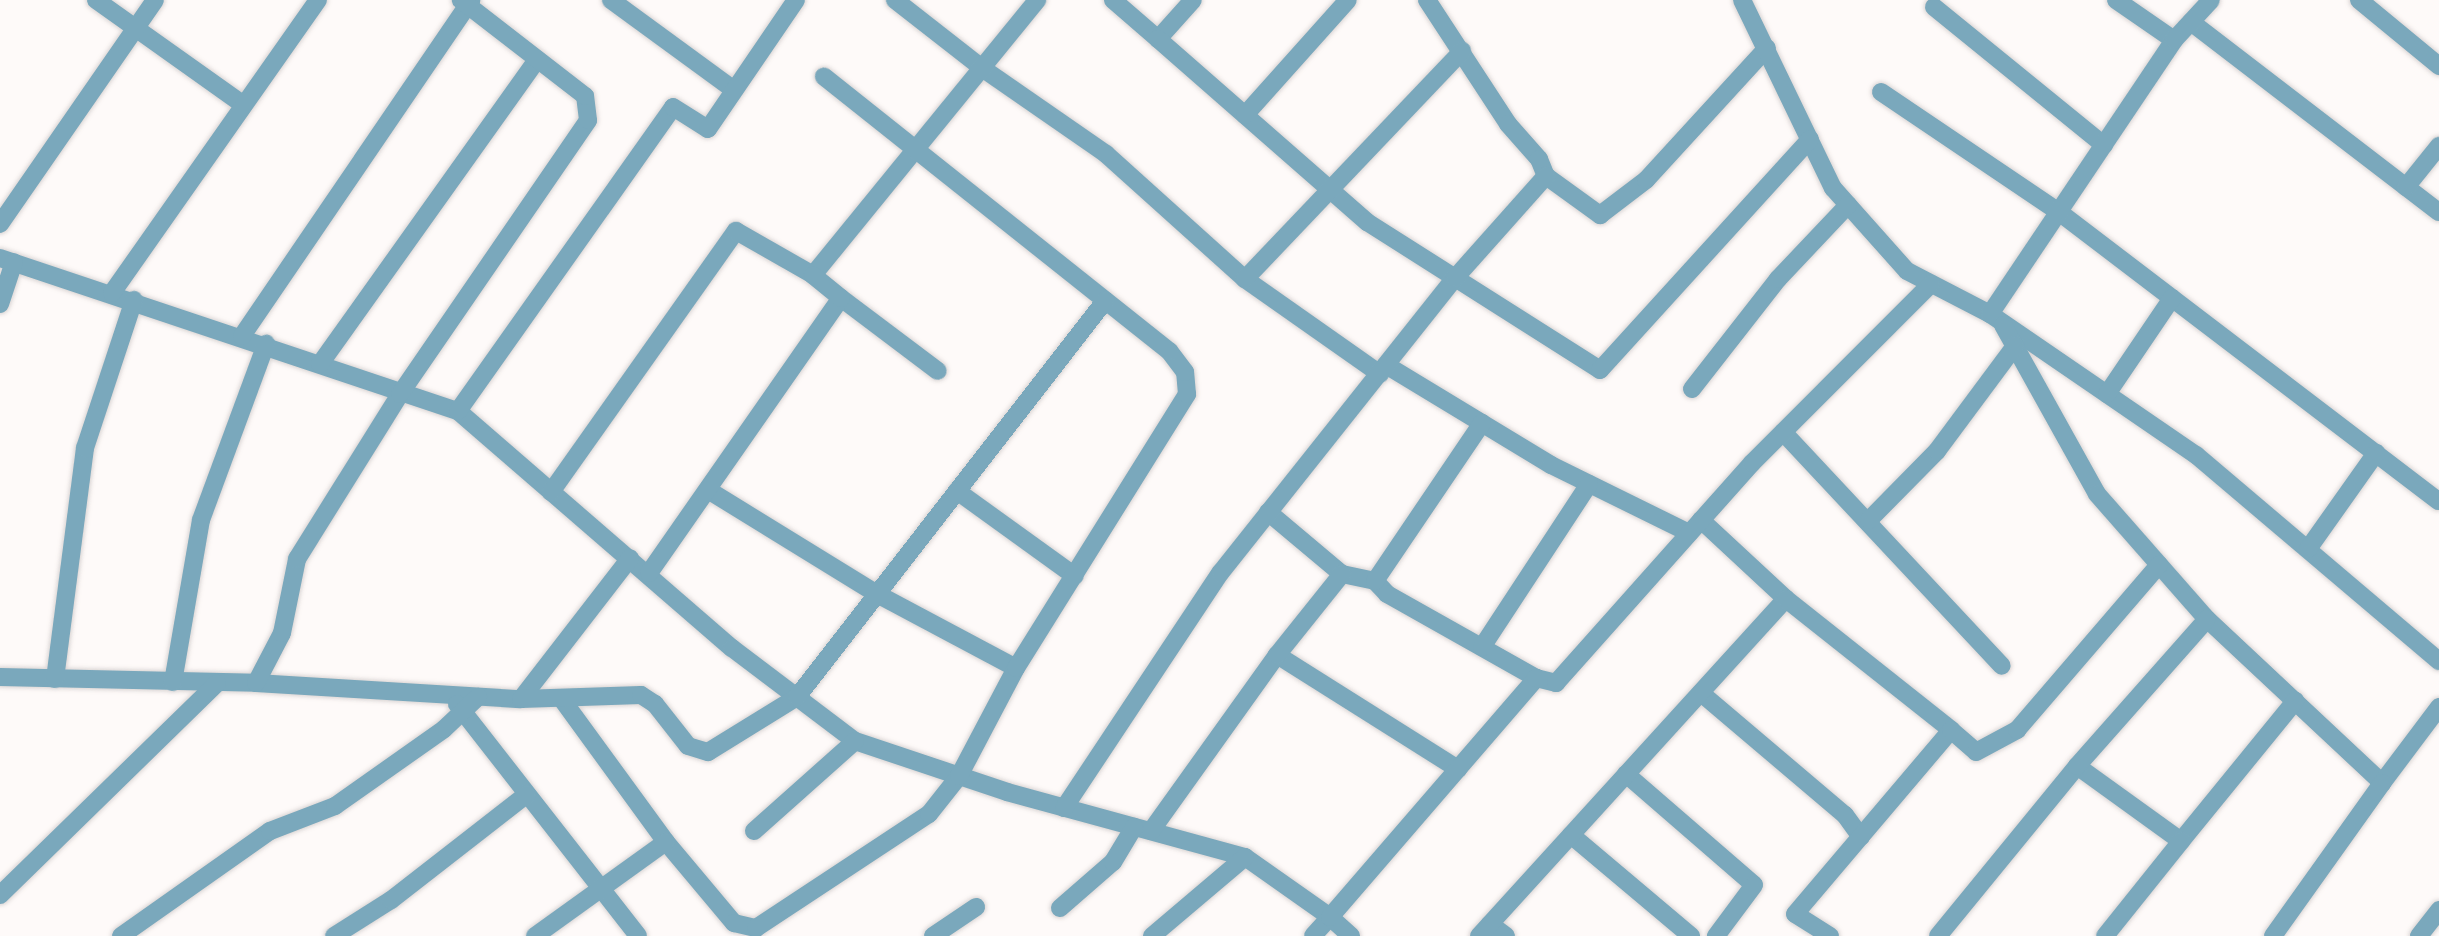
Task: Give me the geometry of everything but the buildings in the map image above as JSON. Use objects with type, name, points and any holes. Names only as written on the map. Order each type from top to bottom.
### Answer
[{"type":"street","points":[[96,0],[244,105]]},
{"type":"street","points":[[0,224],[155,0]]},
{"type":"street","points":[[112,293],[318,0]]},
{"type":"street","points":[[611,0],[734,90]]},
{"type":"street","points":[[458,411],[673,107],[708,129],[796,0]]},
{"type":"street","points":[[895,0],[982,68],[1106,154],[1245,279],[1383,369],[1589,484],[1695,527],[1976,752],[2017,730],[2159,565]]},
{"type":"street","points":[[813,275],[1037,0]]},
{"type":"street","points":[[1113,0],[1367,222],[1600,370],[1810,139]]},
{"type":"street","points":[[1158,39],[1193,0]]},
{"type":"street","points":[[1245,114],[1346,0]]},
{"type":"street","points":[[1427,0],[1508,124],[1539,159],[1546,176],[1600,215],[1646,180],[1767,48]]},
{"type":"street","points":[[1742,0],[1833,188],[1907,271],[1996,318],[2196,455],[2439,661]]},
{"type":"street","points":[[2116,0],[2174,40]]},
{"type":"street","points":[[1996,318],[2059,212],[2174,40],[2211,0]]},
{"type":"street","points":[[2358,0],[2439,66]]},
{"type":"street","points":[[242,336],[467,2],[585,96],[588,120],[400,394],[297,559],[282,633],[256,683]]},
{"type":"street","points":[[1934,7],[2104,145]]},
{"type":"street","points":[[2191,22],[2439,212]]},
{"type":"street","points":[[1245,279],[1462,51]]},
{"type":"street","points":[[320,364],[537,60]]},
{"type":"street","points":[[561,698],[666,842],[734,923],[756,928],[929,814],[959,776],[1016,668],[1187,394],[1185,372],[1169,351],[913,152],[824,77]]},
{"type":"street","points":[[1881,92],[2059,212],[2439,501]]},
{"type":"street","points":[[2406,187],[2439,146]]},
{"type":"street","points":[[1064,808],[1220,572],[1455,278],[1546,176]]},
{"type":"street","points":[[1692,389],[1778,279],[1848,205]]},
{"type":"street","points":[[551,492],[736,231],[813,275],[938,371]]},
{"type":"street","points":[[0,304],[7,260],[266,344],[400,394],[458,411],[649,573],[732,648],[855,741],[1064,808],[1245,857],[1330,917],[1351,936]]},
{"type":"street","points":[[1268,512],[1342,574],[1375,581],[1387,594],[1536,678],[1556,682],[1783,432],[1931,284]]},
{"type":"street","points":[[2107,394],[2172,298]]},
{"type":"street","points":[[649,573],[841,299]]},
{"type":"street","points":[[55,679],[85,448],[134,300]]},
{"type":"street","points":[[0,677],[256,683],[521,699],[641,695],[655,705],[688,746],[708,752],[797,697],[1105,301]]},
{"type":"street","points":[[1996,318],[2015,346],[2097,494],[2207,619],[2382,783]]},
{"type":"street","points":[[173,682],[201,520],[266,344]]},
{"type":"street","points":[[1869,520],[1937,451],[2015,346]]},
{"type":"street","points":[[1375,581],[1482,423]]},
{"type":"street","points":[[1783,432],[1869,520],[2002,666]]},
{"type":"street","points":[[2308,549],[2376,453]]},
{"type":"street","points":[[1482,647],[1589,484]]},
{"type":"street","points":[[708,489],[877,594],[1016,668]]},
{"type":"street","points":[[957,492],[1075,576]]},
{"type":"street","points":[[521,699],[630,558]]},
{"type":"street","points":[[1060,908],[1084,882],[1113,862],[1143,829],[1342,574]]},
{"type":"street","points":[[1506,936],[1484,930],[1786,599]]},
{"type":"street","points":[[1938,936],[2077,766],[2207,619]]},
{"type":"street","points":[[1277,655],[1458,769]]},
{"type":"street","points":[[1313,936],[1536,678]]},
{"type":"street","points":[[0,895],[217,683]]},
{"type":"street","points":[[1701,692],[1845,815],[1861,837]]},
{"type":"street","points":[[450,695],[638,936]]},
{"type":"street","points":[[464,713],[461,709],[478,697]]},
{"type":"street","points":[[2105,936],[2295,701]]},
{"type":"street","points":[[2273,936],[2439,707]]},
{"type":"street","points":[[121,936],[270,831],[335,806],[464,713]]},
{"type":"street","points":[[1830,936],[1796,914],[1951,730]]},
{"type":"street","points":[[754,831],[855,741]]},
{"type":"street","points":[[2077,766],[2180,841]]},
{"type":"street","points":[[1626,774],[1754,885],[1716,936]]},
{"type":"street","points":[[334,936],[391,900],[527,794]]},
{"type":"street","points":[[1571,835],[1691,936]]},
{"type":"street","points":[[536,936],[599,887],[666,842]]},
{"type":"street","points":[[1152,936],[1245,857]]},
{"type":"street","points":[[933,936],[976,906]]},
{"type":"street","points":[[2419,936],[2439,910]]}]
